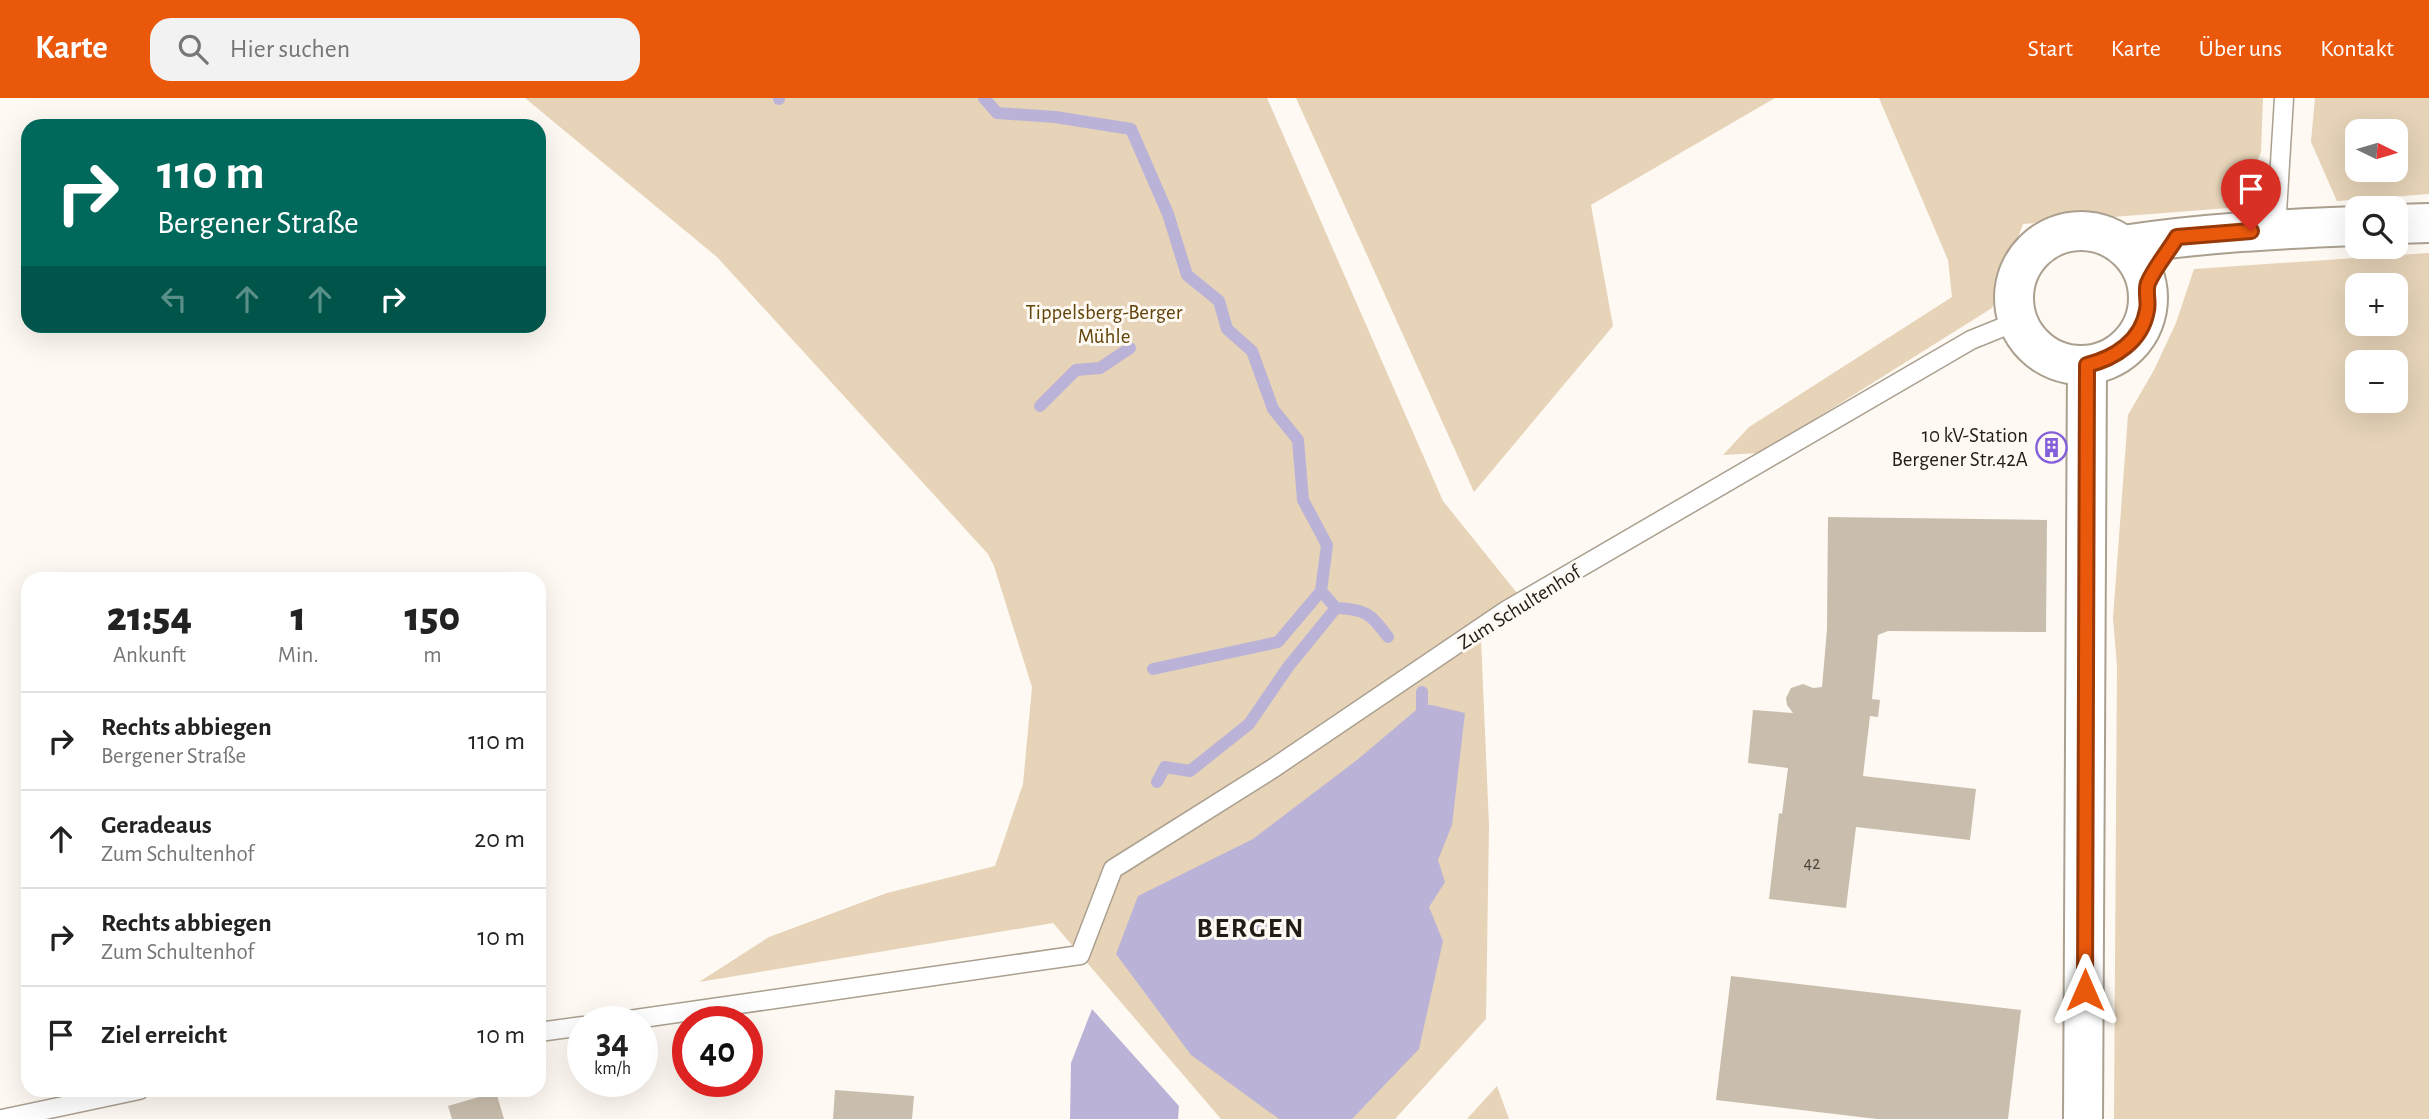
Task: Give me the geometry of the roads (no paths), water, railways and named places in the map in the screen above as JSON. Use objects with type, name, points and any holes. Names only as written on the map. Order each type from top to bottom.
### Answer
[{"type":"street","points":[[2408,224],[2429,223]]},
{"type":"street","points":[[2123,245],[2177,237],[2345,226]]},
{"type":"street","points":[[2073,231],[2098,233],[2123,245],[2140,265],[2147,285],[2147,311],[2140,331],[2124,350],[2104,361],[2087,365],[2073,364],[2045,354],[2026,336],[2018,321],[2015,286],[2029,255],[2046,240],[2073,231]]},
{"type":"street","points":[[2147,285],[2177,237]]},
{"type":"street","points":[[2083,1119],[2087,365]]},
{"type":"lane","points":[[2276,229],[2284,98]]},
{"type":"lane","name":"Zum Schultenhof","points":[[658,1016],[1080,955],[1113,869],[1272,769],[1507,610],[1971,340],[2018,321]]},
{"type":"lane","points":[[546,1031],[567,1028]]},
{"type":"lane","points":[[2,1119],[106,1097]]},
{"type":"waterway","points":[[984,98],[997,113],[1055,117],[1131,129],[1168,214],[1187,275],[1219,301],[1227,329],[1252,351],[1273,409],[1298,440],[1303,500],[1327,545],[1321,591],[1336,608],[1367,614],[1388,637]]},
{"type":"waterway","points":[[1040,406],[1076,370],[1100,368],[1130,348]]},
{"type":"waterway","points":[[1153,669],[1278,642],[1321,591]]},
{"type":"waterway","points":[[1157,782],[1165,767],[1190,771],[1249,724],[1288,667],[1336,608]]},
{"type":"waterway","points":[[1422,692],[1422,721]]},
{"type":"place","name":"10 kV-Station Bergener Str.42A","points":[[2051,447]]},
{"type":"district","name":"BERGEN","points":[[1251,927]]},
{"type":"park label","name":"Tippelsberg-Berger Mühle","points":[[1104,324]]}]
